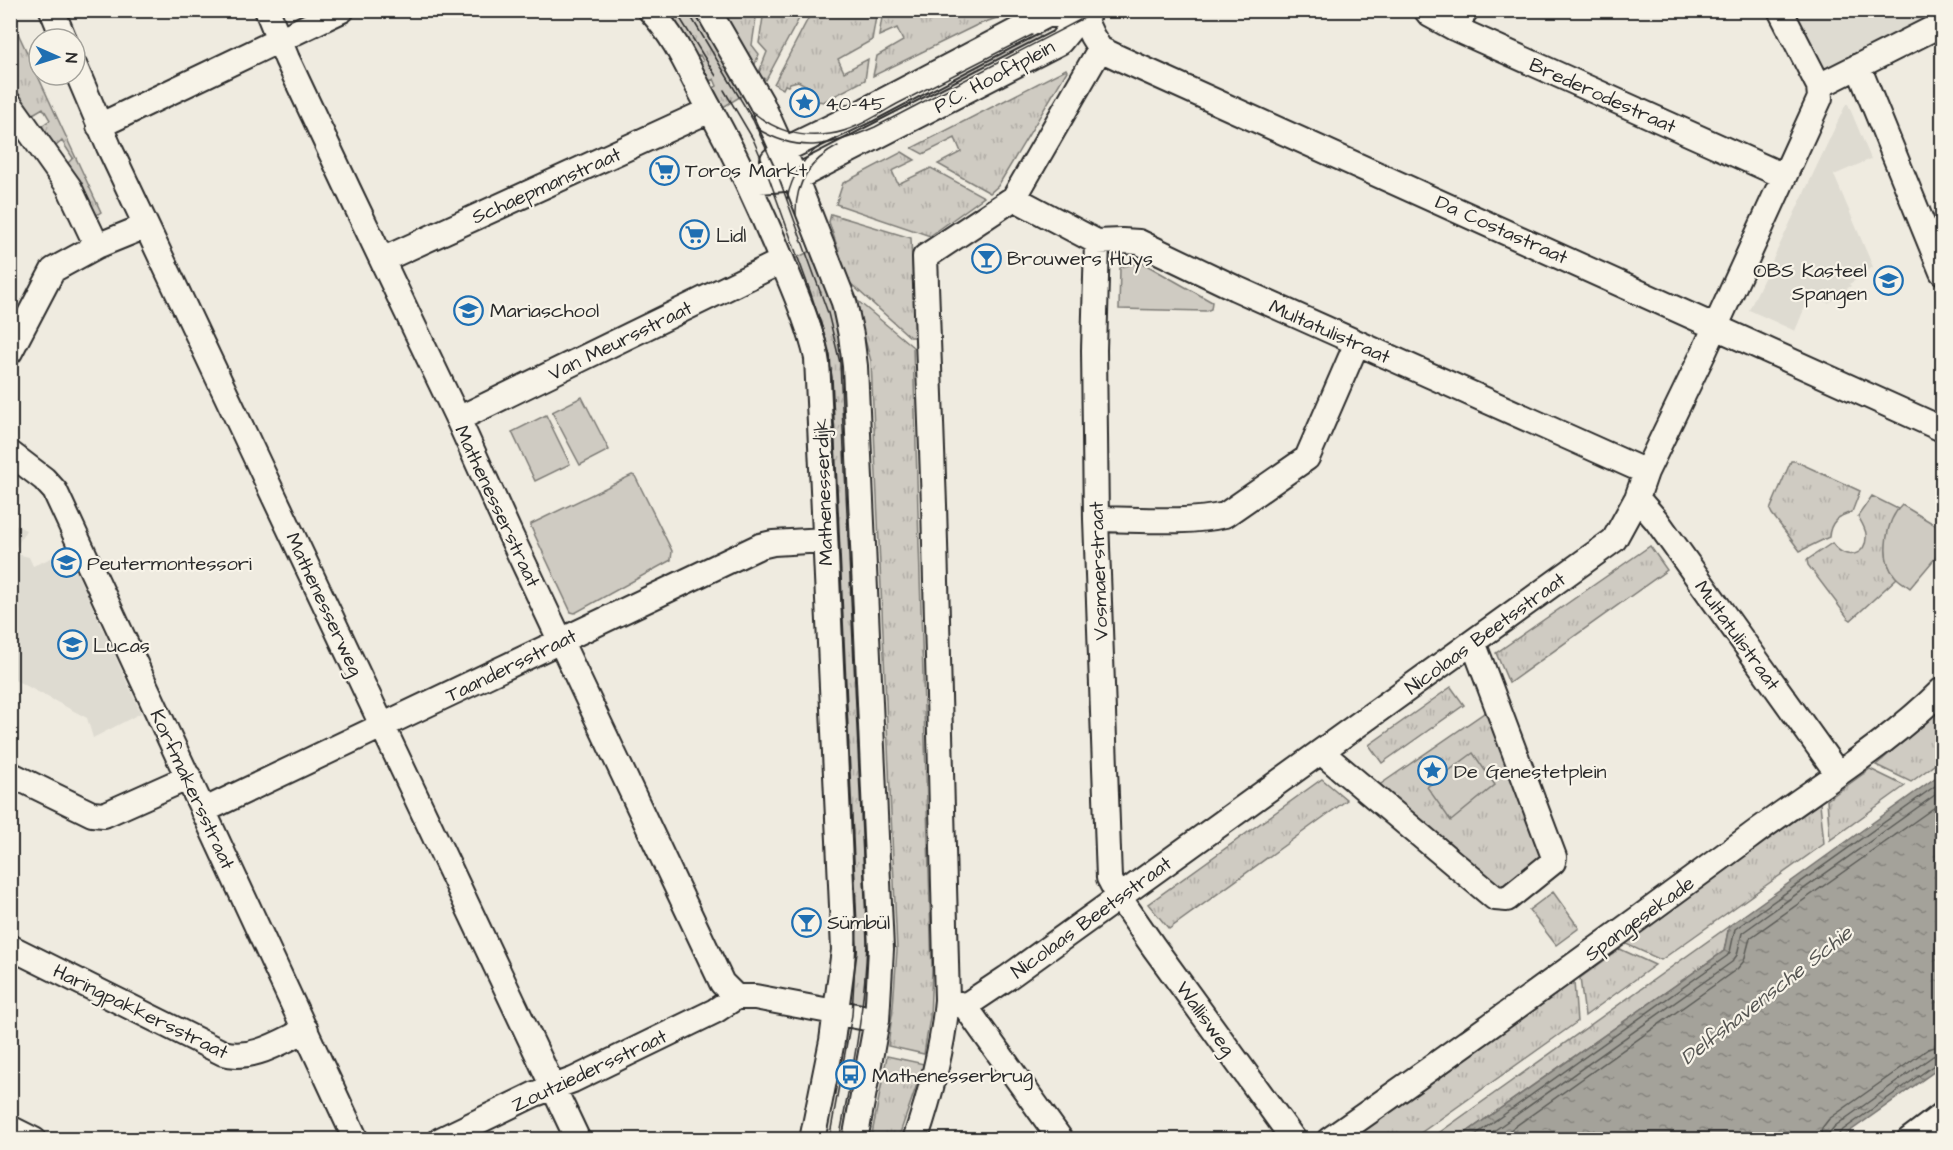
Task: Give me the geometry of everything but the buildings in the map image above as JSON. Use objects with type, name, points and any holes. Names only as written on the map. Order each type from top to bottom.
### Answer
[{"type":"street","points":[[52,10],[59,27]]},
{"type":"street","name":"Mathenesserstraat","points":[[267,10],[279,40],[722,983],[736,997]]},
{"type":"street","points":[[99,126],[342,10]]},
{"type":"street","name":"Mathenesserdijk","points":[[650,10],[679,49],[748,182],[800,304],[817,358],[844,932],[836,1013],[812,1140]]},
{"type":"street","name":"Mathenesserdijk","points":[[708,10],[761,102],[784,150],[844,302],[851,335],[855,366],[881,949],[877,1020],[855,1140]]},
{"type":"street","name":"Brederodestraat","points":[[1426,10],[1430,15],[1460,19],[1784,176]]},
{"type":"street","points":[[1780,10],[1819,86],[1942,24]]},
{"type":"street","points":[[915,1140],[929,1100],[944,1035],[956,1003],[935,541],[925,257],[1014,198],[1100,49],[1084,12]]},
{"type":"street","name":"P.C. Hooftplein","points":[[748,182],[784,150],[866,110],[1047,15],[1084,12]]},
{"type":"street","name":"P.C. Hooftplein","points":[[748,182],[796,178],[1060,42],[1084,12]]},
{"type":"street","name":"Da Costastraat","points":[[1100,49],[1942,429]]},
{"type":"street","points":[[1858,66],[1942,272]]},
{"type":"street","name":"Nicolaas Beetsstraat","points":[[956,1003],[1119,897],[1614,540],[1637,498],[1646,472],[1716,326],[1820,98],[1819,86]]},
{"type":"street","name":"Mathenesserweg","points":[[83,87],[99,126],[578,1140]]},
{"type":"street","points":[[10,104],[69,187],[97,246]]},
{"type":"street","name":"Schaepmanstraat","points":[[382,260],[710,110]]},
{"type":"street","name":"Multatulistraat","points":[[1014,198],[1096,242],[1139,242],[1235,288],[1646,472]]},
{"type":"street","points":[[10,352],[53,270],[97,246],[146,226]]},
{"type":"street","name":"Vosmaerstraat","points":[[1096,242],[1094,350],[1096,519],[1109,878],[1119,897]]},
{"type":"street","name":"Van Meursstraat","points":[[458,419],[782,261]]},
{"type":"street","points":[[1096,519],[1189,519],[1212,518],[1225,514],[1307,458],[1358,343]]},
{"type":"street","name":"Korfmakersstraat","points":[[10,453],[44,479],[55,491],[356,1140]]},
{"type":"street","name":"Multatulistraat","points":[[1637,498],[1657,521],[1838,774]]},
{"type":"street","name":"Taandersstraat","points":[[203,811],[760,546],[825,540]]},
{"type":"street","points":[[1321,753],[1496,898],[1507,899],[1553,862],[1554,857],[1473,642]]},
{"type":"street","name":"Spangesekade","points":[[1329,1140],[1838,774],[1918,713],[1942,690]]},
{"type":"street","points":[[10,774],[92,814],[104,815],[189,777]]},
{"type":"street","name":"Wallisweg","points":[[1119,897],[1294,1140]]},
{"type":"street","name":"Haringpakkersstraat","points":[[10,947],[235,1057],[251,1055],[306,1030]]},
{"type":"street","points":[[736,997],[755,997],[877,1020]]},
{"type":"street","name":"Zoutziedersstraat","points":[[440,1140],[573,1080],[715,1011],[736,997]]},
{"type":"street","points":[[956,1003],[1061,1140]]},
{"type":"street","points":[[1909,1140],[1942,1115]]},
{"type":"street","points":[[10,1128],[34,1140]]},
{"type":"shaded area","points":[[1942,10],[1824,71],[1790,11]]},
{"type":"shaded area","points":[[1846,104],[1848,104],[1871,159],[1834,175],[1873,267],[1860,275],[1861,277],[1849,284],[1851,286],[1828,303],[1810,295],[1795,331],[1749,310]]},
{"type":"shaded area","name":"Lucas","points":[[11,523],[26,530],[13,553],[29,557],[33,566],[67,551],[141,713],[93,738],[87,718],[23,684],[12,679],[11,682]]},
{"type":"green space","points":[[883,10],[1016,11],[977,25],[873,76],[877,56],[903,41],[897,28],[879,36]]},
{"type":"green space","points":[[658,11],[700,11],[748,92],[720,109],[710,90],[717,86],[714,79],[705,83],[696,65],[703,61],[700,55],[693,59]]},
{"type":"green space","points":[[720,11],[757,11],[752,45],[759,54],[753,69]]},
{"type":"green space","points":[[764,11],[803,11],[766,80],[758,75],[767,52],[759,43]]},
{"type":"green space","points":[[812,11],[877,11],[872,40],[838,59],[844,72],[868,59],[865,80],[823,102],[819,101],[816,106],[814,105],[816,101],[811,98],[813,95],[811,88],[798,81],[788,86],[785,85],[783,89],[774,84]]},
{"type":"green space","points":[[10,16],[27,53],[27,87],[43,87],[101,212],[92,218],[63,168],[73,158],[62,141],[51,150],[37,129],[50,120],[43,108],[28,117],[11,93],[11,81],[17,77],[11,68]]},
{"type":"green space","points":[[1039,34],[1043,45],[870,133],[861,118],[1011,42],[1014,47]]},
{"type":"green space","points":[[1066,69],[1067,71],[998,186],[990,193],[938,164],[961,152],[955,138],[923,154],[912,148]]},
{"type":"green space","points":[[902,152],[915,160],[892,171],[898,184],[931,168],[984,197],[930,236],[836,204],[843,183]]},
{"type":"green space","points":[[831,214],[911,238],[915,337],[910,337],[849,282],[829,222]]},
{"type":"green space","points":[[817,248],[819,254],[812,257],[815,264],[823,262],[841,312],[875,927],[867,1003],[861,1005],[852,1003],[846,996],[824,367],[790,261]]},
{"type":"green space","points":[[1141,262],[1212,302],[1211,309],[1206,311],[1119,309],[1120,268]]},
{"type":"green space","points":[[853,297],[913,347],[932,970],[930,1017],[924,1054],[888,1046],[897,950],[871,361]]},
{"type":"green space","points":[[582,397],[609,450],[580,465],[552,412]]},
{"type":"green space","points":[[546,415],[570,464],[535,481],[512,432]]},
{"type":"green space","points":[[1791,461],[1860,491],[1852,512],[1836,520],[1831,527],[1829,537],[1800,551],[1770,510]]},
{"type":"green space","points":[[632,475],[635,476],[672,551],[671,560],[575,613],[571,612],[531,524]]},
{"type":"green space","points":[[1872,496],[1898,509],[1888,535],[1886,553],[1891,570],[1897,578],[1851,620],[1808,565],[1807,560],[1832,543],[1843,553],[1860,552],[1866,541],[1866,534],[1858,516]]},
{"type":"green space","points":[[1902,505],[1942,529],[1942,550],[1910,588],[1897,578],[1890,568],[1886,550],[1886,539],[1892,520]]},
{"type":"green space","points":[[1650,546],[1667,570],[1509,683],[1496,653]]},
{"type":"green space","points":[[1451,687],[1464,705],[1382,763],[1369,745]]},
{"type":"green space","points":[[1942,708],[1942,759],[1911,782],[1876,765]]},
{"type":"green space","points":[[1490,709],[1545,856],[1499,888],[1375,788]]},
{"type":"green space","points":[[1473,753],[1495,785],[1451,821],[1427,787]]},
{"type":"green space","points":[[1870,769],[1905,786],[1830,840],[1827,800]]},
{"type":"green space","points":[[1322,779],[1347,800],[1169,929],[1148,904]]},
{"type":"green space","points":[[1817,800],[1820,803],[1824,844],[1661,960],[1626,944],[1623,939]]},
{"type":"green space","points":[[1553,892],[1579,928],[1556,945],[1529,910]]},
{"type":"green space","points":[[1729,926],[1724,951],[1457,1139],[1429,1140]]},
{"type":"green space","points":[[1620,949],[1655,965],[1585,1016],[1580,978]]},
{"type":"green space","points":[[1570,975],[1574,982],[1577,1022],[1412,1139],[1345,1140]]},
{"type":"green space","points":[[887,1056],[924,1064],[898,1139],[871,1139]]},
{"type":"water","name":"Delfshavensche Schie","points":[[1942,773],[1942,1066],[1839,1139],[1457,1139],[1724,951],[1729,926]]},
{"type":"tram line","points":[[675,10],[716,76]]},
{"type":"tram line","points":[[687,10],[753,120],[776,170],[828,313],[840,363],[867,942],[861,1017],[839,1140]]},
{"type":"tram line","points":[[756,128],[787,142],[802,145],[816,145],[844,139],[875,127],[1099,10]]},
{"type":"tram line","points":[[750,110],[768,123],[797,134],[819,135],[848,130],[1032,35]]},
{"type":"tram line","points":[[724,90],[753,139],[765,167],[826,340],[832,377],[857,926],[852,1015],[829,1140]]},
{"type":"tram line","points":[[787,199],[800,167],[810,154],[824,143]]},
{"type":"tram line","points":[[796,215],[798,193],[806,174],[820,158],[838,146]]},
{"type":"place","name":"40-45","points":[[804,103]]},
{"type":"place","name":"Toros Markt","points":[[664,170]]},
{"type":"place","name":"Lidl","points":[[695,235]]},
{"type":"place","name":"Brouwers Huys","points":[[986,258]]},
{"type":"place","name":"OBS Kasteel Spangen","points":[[1888,281]]},
{"type":"place","name":"Mariaschool","points":[[469,310]]},
{"type":"place","name":"Peutermontessori","points":[[66,563]]},
{"type":"place","name":"Lucas","points":[[72,645]]},
{"type":"place","name":"De Genestetplein","points":[[1433,771]]},
{"type":"place","name":"Sümbül","points":[[806,922]]},
{"type":"place","name":"Mathenesserbrug","points":[[851,1075]]}]
